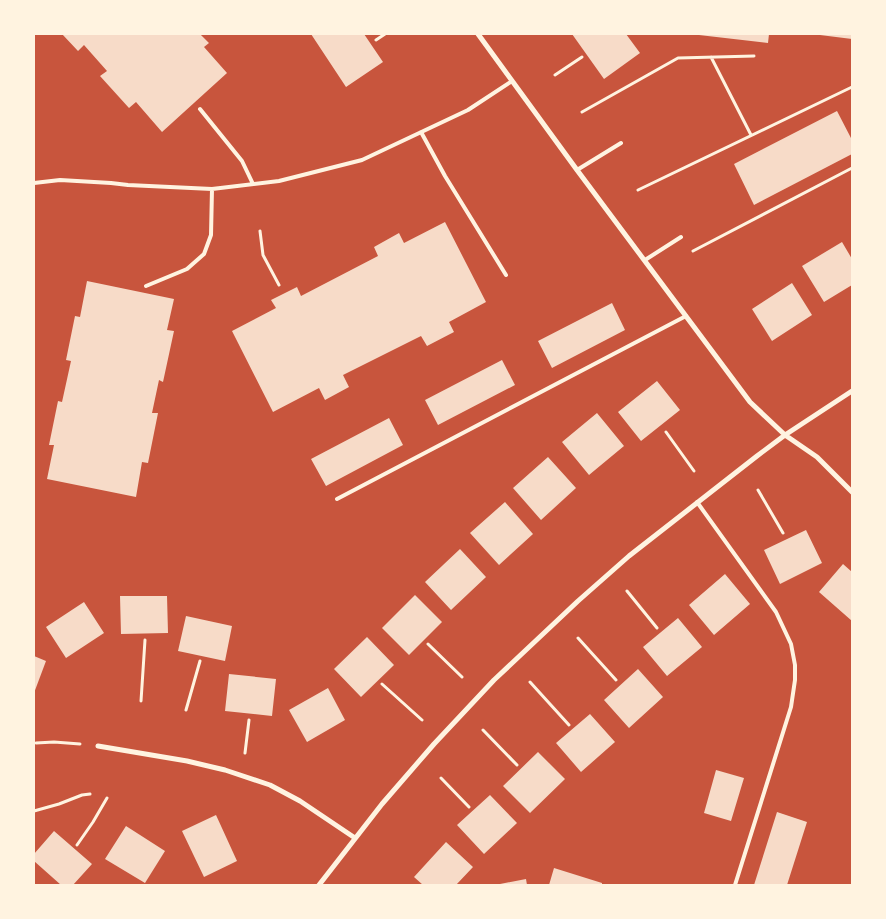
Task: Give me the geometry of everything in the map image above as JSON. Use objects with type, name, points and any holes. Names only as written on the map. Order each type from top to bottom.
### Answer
[{"type":"street","points":[[478,34],[750,402],[785,435],[817,457],[852,492]]},
{"type":"street","points":[[320,885],[382,804],[434,744],[494,680],[578,601],[629,556],[757,456],[785,435],[852,391]]},
{"type":"street","points":[[98,746],[187,761],[224,770],[270,786],[300,801],[355,838]]},
{"type":"lane","points":[[34,182],[60,180],[212,189],[279,181],[362,160],[468,110],[512,81]]},
{"type":"lane","points":[[200,109],[242,161],[252,184]]},
{"type":"lane","points":[[421,132],[445,176],[506,275]]},
{"type":"lane","points":[[577,170],[621,143]]},
{"type":"lane","points":[[146,286],[188,269],[204,254],[211,235],[212,189]]},
{"type":"lane","points":[[645,260],[681,237]]},
{"type":"lane","points":[[337,499],[686,316]]},
{"type":"lane","points":[[697,502],[776,612],[791,644],[795,665],[791,707],[735,885]]},
{"type":"path","points":[[376,40],[385,34]]},
{"type":"path","points":[[582,112],[678,58],[754,56]]},
{"type":"path","points":[[555,75],[582,57]]},
{"type":"path","points":[[710,57],[750,135]]},
{"type":"path","points":[[638,190],[852,87]]},
{"type":"path","points":[[686,255],[852,168]]},
{"type":"path","points":[[260,231],[263,254],[279,285]]},
{"type":"path","points":[[666,432],[694,471]]},
{"type":"path","points":[[758,490],[784,533]]},
{"type":"path","points":[[627,592],[657,628]]},
{"type":"path","points":[[578,638],[616,680]]},
{"type":"path","points":[[141,701],[145,640]]},
{"type":"path","points":[[428,644],[462,678]]},
{"type":"path","points":[[186,710],[200,661]]},
{"type":"path","points":[[530,682],[569,725]]},
{"type":"path","points":[[382,684],[422,720]]},
{"type":"path","points":[[244,753],[249,720]]},
{"type":"path","points":[[483,730],[518,765]]},
{"type":"path","points":[[36,743],[84,744]]},
{"type":"path","points":[[441,778],[469,807]]},
{"type":"path","points":[[34,811],[90,794]]},
{"type":"path","points":[[77,845],[107,798]]},
{"type":"building","points":[[62,34],[200,34],[209,43],[204,47],[227,73],[162,132],[136,102],[129,108],[100,76],[107,71],[84,45],[78,51]]},
{"type":"building","points":[[311,34],[364,34],[383,62],[346,87]]},
{"type":"building","points":[[572,34],[626,34],[640,53],[604,79]]},
{"type":"building","points":[[699,34],[769,34],[768,43]]},
{"type":"building","points":[[852,34],[852,39],[820,35]]},
{"type":"building","points":[[837,111],[852,140],[852,154],[754,205],[734,164]]},
{"type":"building","points":[[445,222],[486,302],[449,322],[454,332],[427,346],[421,336],[343,375],[349,387],[325,400],[319,388],[273,412],[232,331],[276,308],[271,300],[297,287],[301,296],[378,256],[374,247],[399,233],[404,243]]},
{"type":"building","points":[[842,242],[852,259],[852,285],[824,302],[802,266]]},
{"type":"building","points":[[87,281],[174,299],[167,330],[174,331],[163,382],[159,380],[152,413],[158,413],[148,463],[142,462],[136,497],[47,479],[54,445],[49,445],[58,401],[62,402],[71,361],[66,360],[75,316],[80,317]]},
{"type":"building","points":[[792,283],[812,315],[772,341],[752,309]]},
{"type":"building","points":[[612,303],[625,330],[552,368],[538,341]]},
{"type":"building","points":[[502,360],[515,385],[438,425],[425,400]]},
{"type":"building","points":[[657,381],[680,410],[641,441],[618,412]]},
{"type":"building","points":[[597,413],[624,446],[589,475],[562,442]]},
{"type":"building","points":[[389,418],[403,445],[326,486],[311,459]]},
{"type":"building","points":[[548,457],[576,488],[541,520],[513,488]]},
{"type":"building","points":[[505,502],[533,534],[499,565],[470,533]]},
{"type":"building","points":[[806,530],[822,563],[780,584],[764,550]]},
{"type":"building","points":[[460,549],[486,577],[451,610],[425,582]]},
{"type":"building","points":[[843,564],[852,572],[852,621],[819,592]]},
{"type":"building","points":[[725,574],[750,604],[714,635],[689,605]]},
{"type":"building","points":[[415,595],[442,622],[409,655],[382,628]]},
{"type":"building","points":[[120,596],[167,596],[168,633],[121,634]]},
{"type":"building","points":[[84,602],[104,633],[66,658],[46,627]]},
{"type":"building","points":[[186,616],[232,626],[225,661],[178,651]]},
{"type":"building","points":[[678,618],[702,647],[667,676],[643,647]]},
{"type":"building","points":[[367,637],[394,665],[361,697],[334,669]]},
{"type":"building","points":[[34,656],[46,661],[34,693]]},
{"type":"building","points":[[638,669],[663,697],[629,728],[604,700]]},
{"type":"building","points":[[229,674],[276,679],[272,716],[225,711]]},
{"type":"building","points":[[328,688],[345,720],[307,742],[289,710]]},
{"type":"building","points":[[590,714],[615,742],[581,772],[556,743]]},
{"type":"building","points":[[538,752],[565,779],[530,813],[503,786]]},
{"type":"building","points":[[716,770],[744,778],[731,821],[704,813]]},
{"type":"building","points":[[490,795],[517,823],[484,854],[457,825]]},
{"type":"building","points":[[777,812],[807,822],[787,885],[754,885]]},
{"type":"building","points":[[216,815],[237,861],[204,877],[182,831]]},
{"type":"building","points":[[126,826],[165,851],[145,883],[105,859]]},
{"type":"building","points":[[54,831],[92,864],[73,885],[61,885],[34,861],[34,854]]},
{"type":"building","points":[[446,842],[473,867],[456,885],[423,885],[414,877]]},
{"type":"building","points":[[554,868],[602,883],[602,885],[549,885]]},
{"type":"building","points":[[526,879],[527,885],[500,884]]}]
